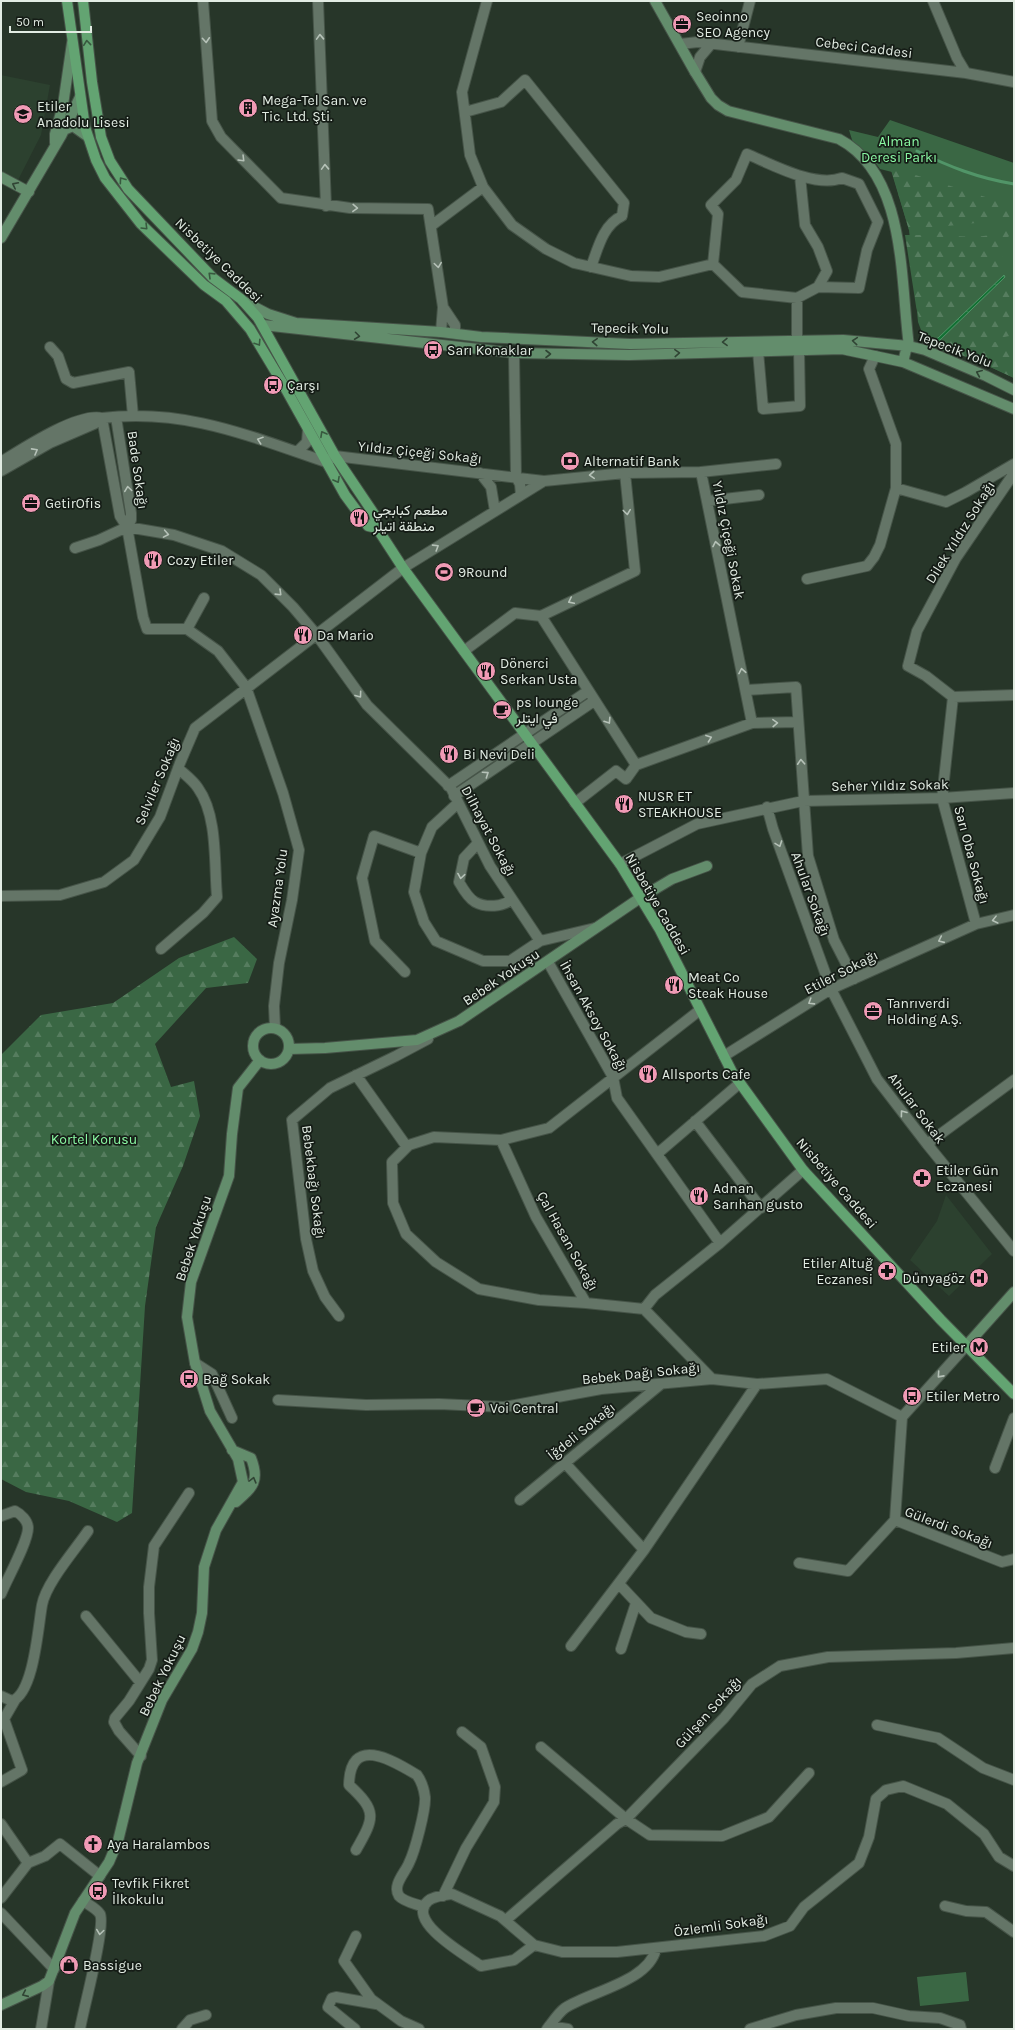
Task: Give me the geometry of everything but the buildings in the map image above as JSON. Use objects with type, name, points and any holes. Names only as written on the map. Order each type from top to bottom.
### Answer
[{"type":"main road","points":[[67,1],[80,97]]},
{"type":"main road","name":"Nisbetiye Caddesi","points":[[83,1],[92,82],[101,137],[104,148],[118,176],[128,189],[213,278],[241,299],[263,326],[331,459],[345,495],[368,526],[377,528],[403,568],[620,864],[660,930],[724,1056],[740,1083],[803,1170],[966,1346],[1014,1394]]},
{"type":"main road","points":[[77,78],[92,82],[80,97]]},
{"type":"main road","name":"Nisbetiye Caddesi","points":[[80,97],[88,136],[96,160],[105,178],[141,224],[204,284],[226,301],[258,342],[308,429],[331,459]]},
{"type":"main road","points":[[226,301],[237,307],[252,322],[263,326]]},
{"type":"street","points":[[203,1],[212,121],[221,137],[281,198],[326,206],[350,208],[428,210],[443,307],[439,345]]},
{"type":"street","points":[[318,1],[326,206]]},
{"type":"street","points":[[487,1],[462,92],[470,155],[483,187],[512,225],[546,249],[574,263],[631,276],[659,277],[713,264]]},
{"type":"street","points":[[655,1],[695,72],[711,98],[718,105],[728,110],[839,139],[861,155],[880,184],[896,226],[909,346],[906,350],[903,362]]},
{"type":"street","points":[[738,47],[750,1]]},
{"type":"street","points":[[932,1],[957,58],[966,73]]},
{"type":"street","points":[[55,145],[55,134],[63,105],[72,40]]},
{"type":"street","name":"Cebeci Caddesi","points":[[680,44],[698,42],[966,73],[1014,82]]},
{"type":"street","points":[[695,72],[700,57],[711,44]]},
{"type":"street","points":[[67,75],[77,78]]},
{"type":"street","points":[[465,112],[501,102],[526,80],[624,203],[622,216],[613,220],[602,238],[591,267]]},
{"type":"street","points":[[3,235],[64,130],[80,97]]},
{"type":"street","points":[[64,130],[74,126],[88,136]]},
{"type":"street","points":[[747,154],[800,176],[833,181],[842,178],[859,184],[878,222],[867,250],[859,288],[818,287],[797,298],[742,292],[713,264],[718,214],[711,204],[736,180],[747,154]]},
{"type":"street","points":[[800,176],[805,225],[818,248],[827,270],[818,287]]},
{"type":"street","points":[[1,177],[28,192]]},
{"type":"street","points":[[431,226],[483,187]]},
{"type":"street","points":[[1,218],[3,235]]},
{"type":"street","points":[[758,351],[763,409],[800,406],[797,298]]},
{"type":"street","name":"Tepecik Yolu","points":[[241,299],[268,314],[296,323],[515,338],[630,344],[798,346],[842,350],[903,362],[1014,409]]},
{"type":"street","points":[[443,307],[455,325],[454,347]]},
{"type":"street","name":"Tepecik Yolu","points":[[263,326],[514,353],[629,356],[758,351],[843,340],[909,346],[925,350],[986,376],[1014,390]]},
{"type":"street","points":[[271,341],[283,327]]},
{"type":"street","points":[[515,338],[516,477],[520,484],[521,495]]},
{"type":"street","points":[[50,347],[58,356],[66,379],[73,383],[129,372],[133,416]]},
{"type":"street","points":[[920,368],[925,350]]},
{"type":"street","points":[[807,579],[867,566],[874,557],[880,545],[896,488],[896,444],[869,368],[874,356]]},
{"type":"street","name":"Yıldız Çiçeği Sokağı","points":[[1,462],[33,442],[59,429],[88,418],[133,416],[182,418],[208,423],[297,452],[331,459],[480,473],[544,481]]},
{"type":"street","name":"Bade Sokağı","points":[[116,417],[131,513],[131,520],[127,527]]},
{"type":"street","points":[[1,471],[50,443],[94,424],[102,418]]},
{"type":"street","name":"Bade Sokağı","points":[[102,418],[120,516],[127,527],[142,617],[147,629],[186,629]]},
{"type":"street","points":[[297,452],[307,442],[308,429]]},
{"type":"street","points":[[701,472],[776,464]]},
{"type":"street","points":[[896,488],[946,502],[1014,464]]},
{"type":"street","name":"Yıldız Çiçeği Sokak","points":[[544,481],[625,473],[701,472],[752,723]]},
{"type":"street","points":[[480,473],[491,487],[495,511]]},
{"type":"street","points":[[464,651],[514,614],[541,616],[635,571],[625,473]]},
{"type":"street","name":"Dilek Yıldız Sokağı","points":[[953,697],[926,676],[908,666],[917,631],[956,558],[1014,474]]},
{"type":"street","name":"Selviler Sokağı","points":[[1,896],[60,896],[104,882],[134,860],[160,817],[195,728],[246,687],[403,568],[544,481]]},
{"type":"street","points":[[707,500],[759,495]]},
{"type":"street","points":[[76,548],[99,540],[127,527]]},
{"type":"street","name":"Dilhayat Sokağı","points":[[127,527],[174,535],[222,551],[261,575],[293,607],[316,634],[367,705],[453,793],[490,866],[540,941]]},
{"type":"street","points":[[186,629],[204,598]]},
{"type":"street","points":[[541,616],[636,765]]},
{"type":"street","name":"Ayazma Yolu","points":[[186,629],[218,651],[246,687],[263,731],[299,850],[292,900],[279,964],[274,1006],[275,1028]]},
{"type":"street","name":"Ahular Sokağı","points":[[746,690],[796,687],[808,856],[834,940],[854,979]]},
{"type":"street","points":[[588,691],[525,734],[453,793],[432,827],[421,853],[414,892],[424,922],[436,941],[482,961],[510,962],[540,941],[599,927]]},
{"type":"street","points":[[953,697],[1014,695]]},
{"type":"street","name":"Sarı Oba Sokağı","points":[[953,697],[942,798],[976,924]]},
{"type":"street","points":[[453,793],[532,743],[594,701]]},
{"type":"street","points":[[575,803],[616,771],[626,779],[636,765],[752,723],[798,722]]},
{"type":"street","points":[[160,949],[203,913],[216,897],[213,840],[208,807],[198,787],[178,768]]},
{"type":"street","name":"Seher Yıldız Sokak","points":[[620,864],[697,824],[767,807],[803,801],[942,798],[1014,793]]},
{"type":"street","name":"Ahular Sokağı","points":[[767,807],[773,829],[831,989]]},
{"type":"street","points":[[405,972],[375,941],[362,878],[374,836],[421,853]]},
{"type":"street","points":[[478,843],[464,858],[459,882],[464,892],[475,902],[492,906],[505,905],[512,899]]},
{"type":"street","name":"Bebek Yokuşu","points":[[289,1049],[325,1048],[417,1040],[459,1021],[548,962],[640,898],[672,879],[707,866]]},
{"type":"street","name":"Etiler Sokağı","points":[[724,1056],[831,989],[976,924],[1014,915]]},
{"type":"street","name":"İhsan Aksoy Sokağı","points":[[548,962],[613,1077],[617,1098],[720,1243]]},
{"type":"street","name":"Ahular Sokak","points":[[831,989],[878,1079],[926,1144],[1014,1251]]},
{"type":"street","points":[[586,1302],[539,1300],[479,1289],[436,1262],[406,1234],[393,1203],[392,1162],[407,1147],[434,1137],[501,1140],[549,1128],[700,1010]]},
{"type":"street","name":"Bebekbağı Sokağı","points":[[339,1316],[325,1297],[313,1271],[306,1239],[292,1120],[330,1088],[396,1056],[459,1021]]},
{"type":"street","points":[[265,1028],[275,1028],[286,1035],[290,1043],[289,1049],[285,1059],[273,1064],[260,1060],[254,1051],[253,1044],[256,1036],[265,1028]]},
{"type":"street","name":"Bebek Yokuşu","points":[[49,1981],[75,1913],[109,1862],[118,1841],[140,1756],[162,1700],[192,1649],[198,1632],[202,1613],[204,1567],[216,1530],[243,1482],[238,1459],[210,1410],[195,1363],[187,1317],[191,1282],[230,1176],[232,1134],[238,1088],[260,1060]]},
{"type":"street","points":[[356,1075],[407,1147]]},
{"type":"street","points":[[926,1144],[1014,1080]]},
{"type":"street","points":[[657,1154],[740,1083]]},
{"type":"street","points":[[696,1121],[761,1208]]},
{"type":"street","name":"Çal Hasan Sokağı","points":[[501,1140],[536,1217],[586,1302],[644,1309]]},
{"type":"street","points":[[712,1379],[644,1309],[656,1295],[720,1243],[803,1170]]},
{"type":"street","points":[[895,1520],[902,1417],[1014,1292]]},
{"type":"street","points":[[195,1363],[212,1374],[232,1418]]},
{"type":"street","name":"Bebek Dağı Sokağı","points":[[278,1400],[366,1405],[439,1404],[504,1407],[601,1389],[712,1379],[757,1384],[827,1379],[902,1417]]},
{"type":"street","name":"İğdeli Sokağı","points":[[520,1500],[661,1384]]},
{"type":"street","points":[[571,1646],[644,1550],[757,1384]]},
{"type":"street","points":[[995,1468],[1014,1418]]},
{"type":"street","points":[[228,1508],[250,1489],[256,1476],[251,1458],[232,1450]]},
{"type":"street","points":[[564,1463],[644,1550]]},
{"type":"street","points":[[140,1756],[119,1731],[114,1722],[115,1718],[129,1701],[149,1670],[152,1660],[149,1587],[154,1546],[189,1493]]},
{"type":"street","points":[[1,1516],[16,1511],[26,1521],[28,1528],[24,1541],[1,1594]]},
{"type":"street","name":"Gülerdi Sokağı","points":[[799,1563],[848,1571],[895,1520],[1002,1562],[1014,1559]]},
{"type":"street","points":[[1,1782],[22,1770],[4,1719],[25,1686],[30,1673],[42,1603],[49,1588],[88,1530]]},
{"type":"street","points":[[619,1584],[651,1618],[686,1632],[701,1634]]},
{"type":"street","points":[[621,1649],[636,1603]]},
{"type":"street","points":[[86,1616],[140,1682]]},
{"type":"street","name":"Gülşen Sokağı","points":[[506,1920],[617,1824],[626,1819],[724,1718],[752,1684],[780,1666],[828,1657],[956,1654],[1014,1648]]},
{"type":"street","points":[[1,1696],[12,1701],[15,1700]]},
{"type":"street","points":[[877,1724],[938,1738],[983,1768],[1014,1780]]},
{"type":"street","points":[[443,1896],[466,1848],[494,1802],[495,1787],[481,1747],[462,1732]]},
{"type":"street","points":[[541,1747],[626,1819],[650,1834],[722,1836],[769,1817],[809,1773]]},
{"type":"street","points":[[356,1850],[368,1829],[371,1816],[370,1809],[360,1795],[349,1784],[350,1768],[360,1756],[376,1754],[417,1775],[422,1781],[425,1799],[422,1817],[410,1862],[397,1885],[397,1890],[400,1897],[404,1900],[424,1907]]},
{"type":"street","name":"Özlemli Sokağı","points":[[548,2028],[564,2008],[638,1974],[655,1955],[656,1949],[764,1936],[790,1926],[804,1907],[859,1863],[869,1837],[876,1799],[886,1790],[903,1786],[947,1804],[984,1834],[999,1857],[1014,1866]]},
{"type":"street","points":[[1,1824],[28,1863]]},
{"type":"street","points":[[1,1898],[28,1863],[45,1856],[60,1844],[100,1876]]},
{"type":"street","points":[[534,1945],[514,1960],[480,1966],[434,1932],[425,1922],[424,1907],[429,1901],[452,1894],[506,1920],[534,1945],[562,1952],[617,1952],[656,1949]]},
{"type":"street","points":[[80,2029],[99,1939],[101,1921],[100,1915],[95,1909],[83,1901]]},
{"type":"street","points":[[945,1906],[966,1911],[986,1912],[1014,1932]]},
{"type":"street","points":[[1,1913],[54,1968]]},
{"type":"street","points":[[356,1936],[344,1961],[371,1999],[400,2021],[420,2029]]},
{"type":"street","points":[[1,2005],[42,1986],[49,1981]]},
{"type":"street","points":[[41,2029],[49,1981]]},
{"type":"street","points":[[355,2029],[328,2007],[332,1998],[336,1997],[378,2004]]},
{"type":"street","points":[[750,2029],[796,2015],[843,2008],[873,2008],[909,2016],[940,2018],[960,2025],[961,2029]]},
{"type":"street","points":[[182,2029],[190,2020],[206,2015]]},
{"type":"street","points":[[548,2028],[568,2029]]},
{"type":"shaded area","name":"Etiler Anadolu Lisesi","points":[[1,75],[50,85],[41,135],[18,180],[1,173]]},
{"type":"shaded area","points":[[946,1195],[992,1254],[949,1296],[910,1260],[937,1221]]},
{"type":"green space","name":"Alman Deresi Parkı","points":[[890,120],[1014,163],[1014,378],[971,358],[940,350],[924,338],[918,322],[909,230],[892,172],[880,169],[869,154],[853,143],[849,130],[878,137]]},
{"type":"green space","points":[[890,167],[1014,206],[1014,219],[909,230]]},
{"type":"green space","points":[[1014,227],[1014,233],[1003,240],[999,252],[1006,262],[1001,274],[924,338],[916,306],[905,235],[923,235],[941,231],[953,236],[976,237],[998,234]]},
{"type":"green space","points":[[1005,280],[1010,295],[1014,297],[1014,335],[995,339],[977,338],[963,324]]},
{"type":"green space","points":[[960,327],[975,339],[980,341],[991,343],[1014,340],[1014,378],[971,358],[942,350]]},
{"type":"green space","name":"Kortel Korusu","points":[[234,937],[257,959],[248,983],[206,988],[155,1044],[171,1087],[194,1081],[200,1116],[183,1166],[156,1227],[145,1306],[132,1513],[117,1522],[69,1501],[26,1492],[1,1479],[1,1055],[41,1015],[113,1003],[179,958]]},
{"type":"green space","points":[[966,1972],[969,2001],[920,2006],[917,1977]]},
{"type":"water","points":[[1004,275],[1005,277],[940,340],[938,346],[934,343],[935,339],[938,338]]},
{"type":"waterway","points":[[917,151],[964,171],[988,179],[1014,184]]},
{"type":"place","name":"Seoinno SEO Agency","points":[[682,24]]},
{"type":"place","name":"Mega-Tel San. ve Tic. Ltd. Şti.","points":[[248,108]]},
{"type":"place","name":"Etiler Anadolu Lisesi","points":[[23,114]]},
{"type":"place","name":"Sarı Konaklar","points":[[433,350]]},
{"type":"place","name":"Çarşı","points":[[273,385]]},
{"type":"place","name":"Alternatif Bank","points":[[570,461]]},
{"type":"place","name":"GetirOfis","points":[[31,503]]},
{"type":"place","name":"مطعم كبابجي منطقة اتيلر","points":[[359,518]]},
{"type":"place","name":"Cozy Etiler","points":[[153,560]]},
{"type":"place","name":"9Round","points":[[444,572]]},
{"type":"place","name":"Da Mario","points":[[303,635]]},
{"type":"place","name":"Dönerci Serkan Usta","points":[[486,671]]},
{"type":"place","name":"ps lounge في ايتلر","points":[[502,710]]},
{"type":"place","name":"Bi Nevi Deli","points":[[449,754]]},
{"type":"place","name":"NUSR ET STEAKHOUSE","points":[[624,804]]},
{"type":"place","name":"Meat Co Steak House","points":[[674,985]]},
{"type":"place","name":"Tanrıverdi Holding A.Ş.","points":[[873,1011]]},
{"type":"place","name":"Allsports Cafe","points":[[648,1074]]},
{"type":"place","name":"Etiler Gün Eczanesi","points":[[922,1178]]},
{"type":"place","name":"Adnan Sarıhan gusto","points":[[699,1196]]},
{"type":"place","name":"Etiler Altuğ Eczanesi","points":[[887,1271]]},
{"type":"place","name":"Dűnyagöz","points":[[979,1278]]},
{"type":"place","name":"Etiler","points":[[979,1347]]},
{"type":"place","name":"Bağ Sokak","points":[[189,1379]]},
{"type":"place","name":"Etiler Metro","points":[[912,1396]]},
{"type":"place","name":"Voi Central","points":[[476,1408]]},
{"type":"place","name":"Aya Haralambos","points":[[93,1844]]},
{"type":"place","name":"Tevfik Fikret İlkokulu","points":[[98,1891]]},
{"type":"place","name":"Bassigue","points":[[69,1965]]}]
